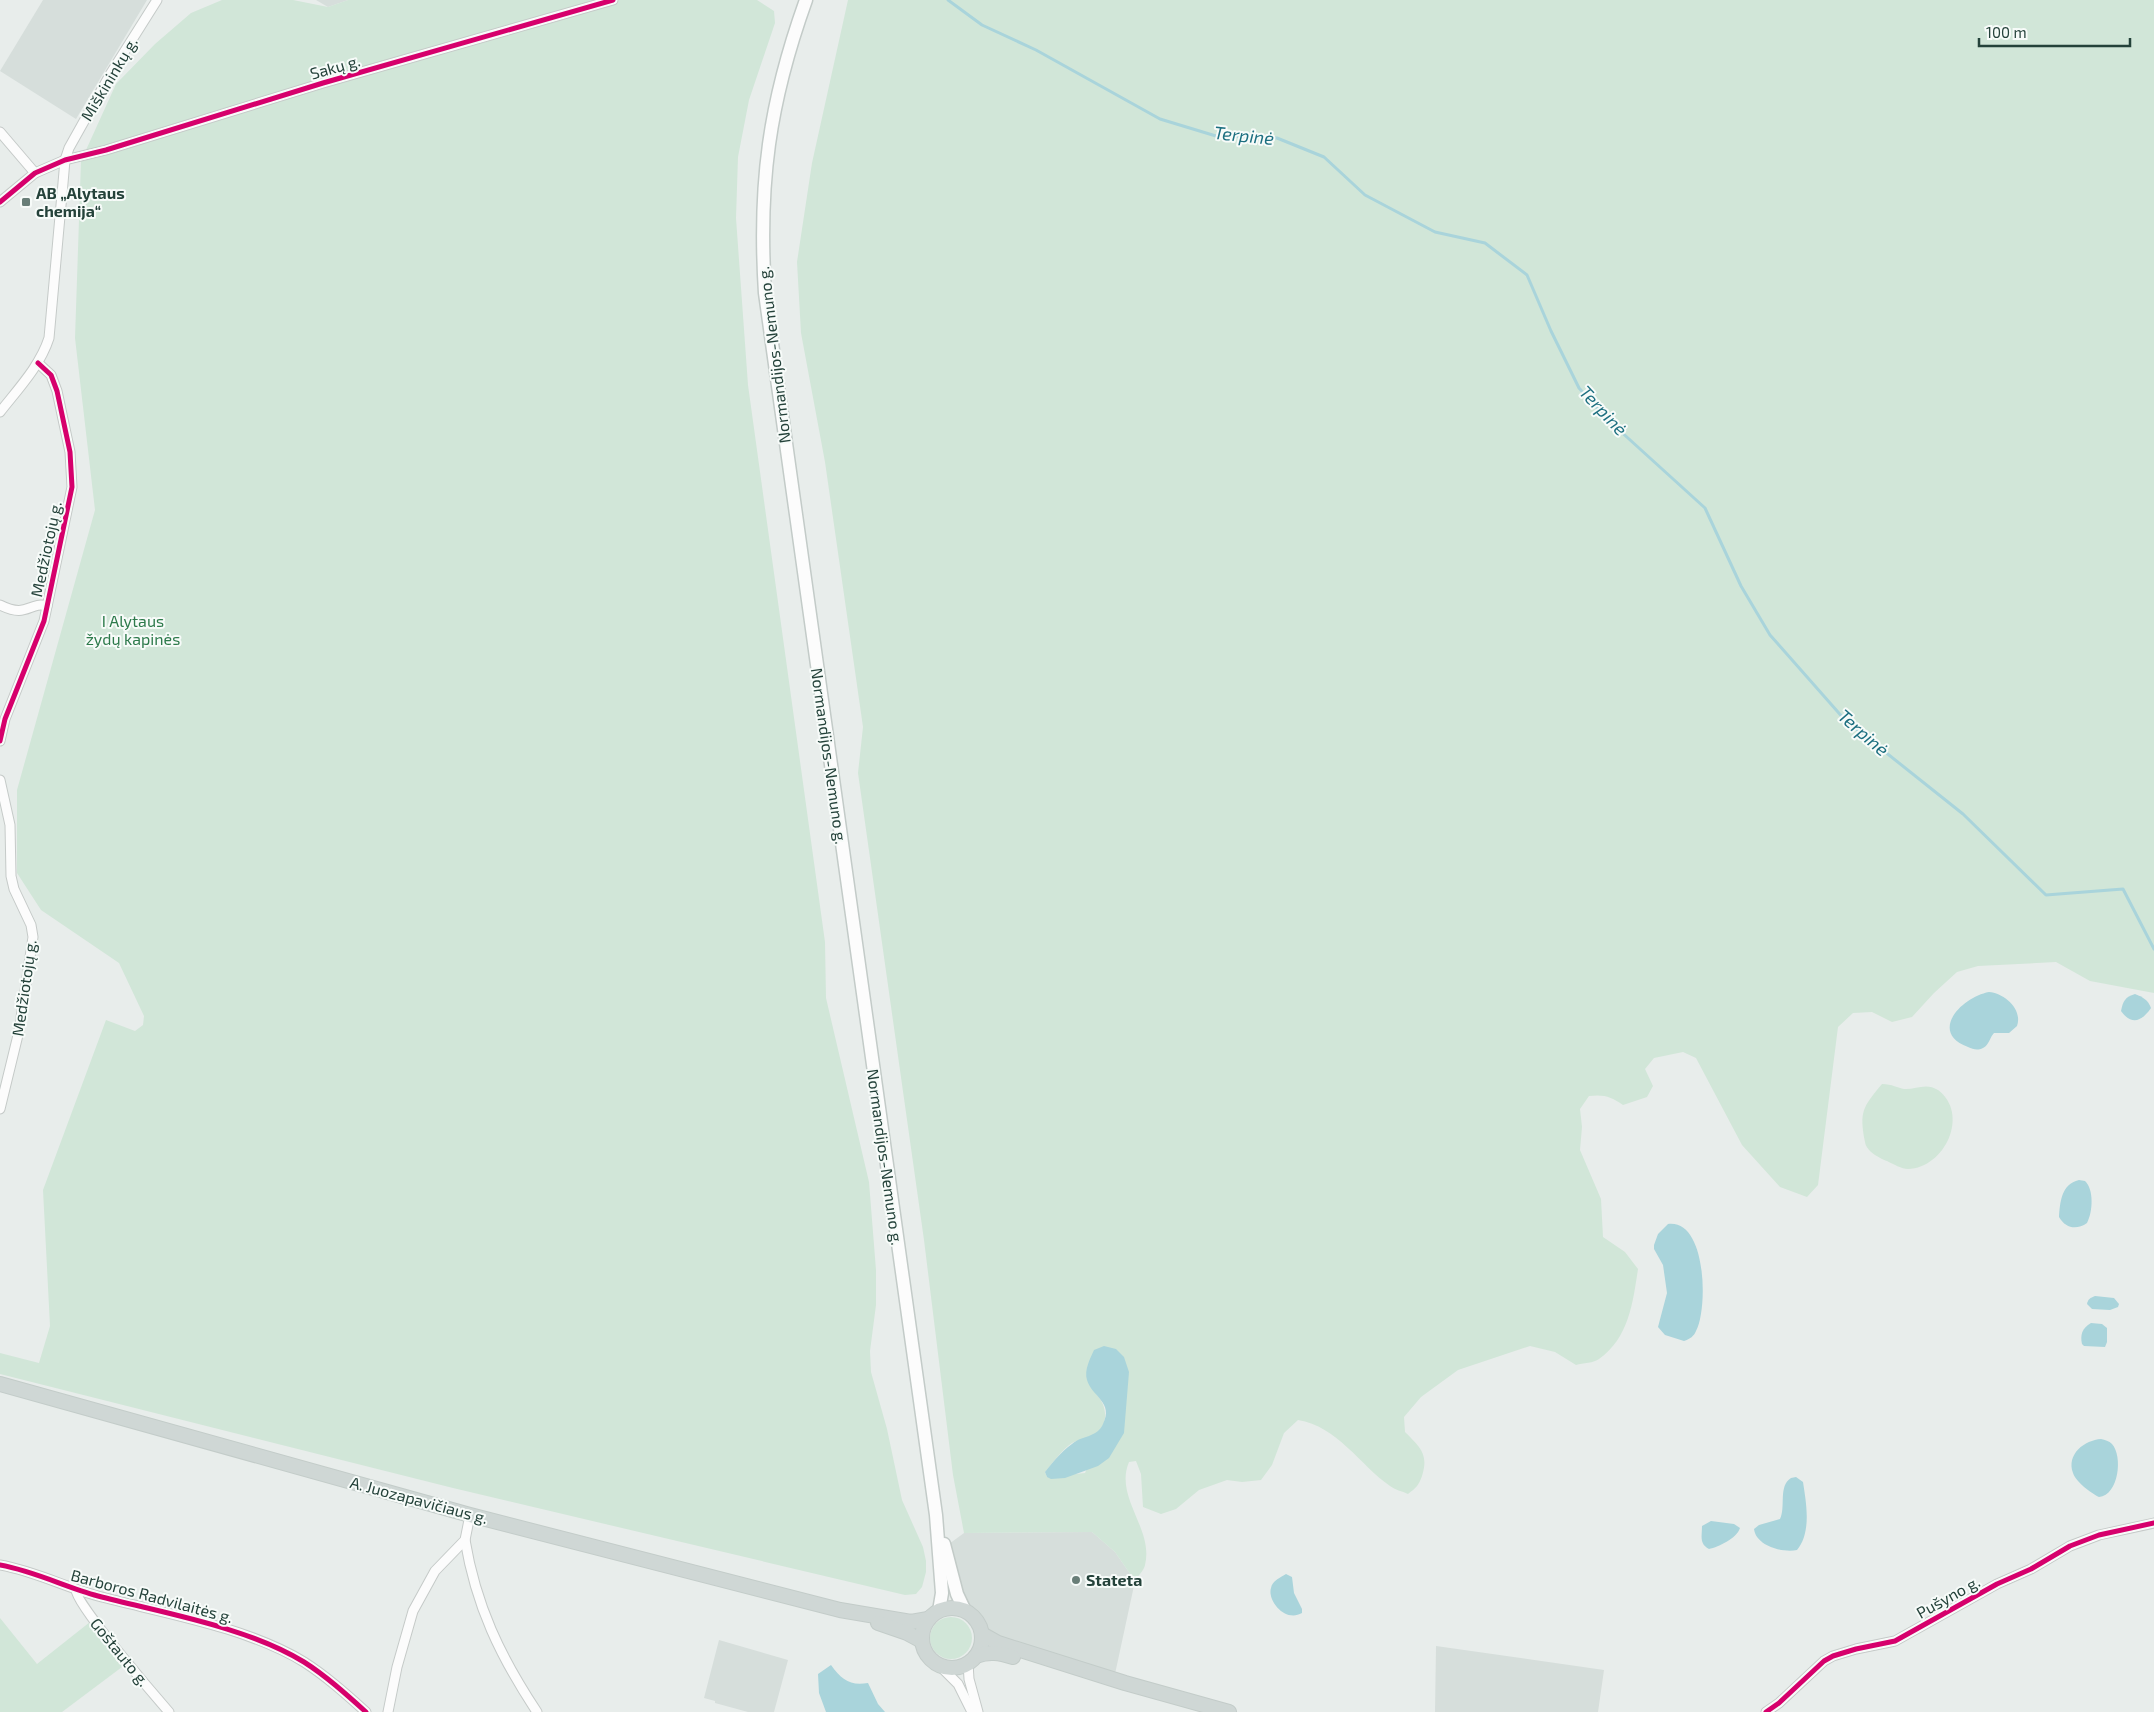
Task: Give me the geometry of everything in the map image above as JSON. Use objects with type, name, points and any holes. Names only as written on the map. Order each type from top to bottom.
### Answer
[{"type":"main road","name":"Normandijos-Nemuno g.","points":[[806,0],[782,72],[771,119],[762,207],[765,293],[936,1515],[942,1593],[934,1615]]},
{"type":"main road","name":"A. Juozapavičiaus g.","points":[[0,1384],[470,1515],[840,1610],[907,1633],[922,1641]]},
{"type":"main road","name":"Normandijos-Nemuno g.","points":[[936,1515],[957,1594],[965,1611]]},
{"type":"main road","points":[[972,1660],[981,1646],[982,1634],[973,1616],[965,1611],[952,1608],[934,1615],[923,1630],[922,1641],[928,1655],[939,1665],[949,1668],[959,1667],[972,1660],[986,1652],[996,1652],[1062,1671],[1125,1683]]},
{"type":"main road","name":"A. Juozapavičiaus g.","points":[[840,1610],[910,1622],[934,1615]]},
{"type":"main road","points":[[982,1634],[998,1643],[1125,1683],[1229,1712]]},
{"type":"street","name":"Miškininkų g.","points":[[65,160],[75,136],[102,88],[157,0]]},
{"type":"street","name":"Sakų g.","points":[[0,202],[44,168],[65,160],[106,150],[323,83],[613,0]]},
{"type":"street","points":[[0,132],[35,174]]},
{"type":"street","points":[[0,412],[38,363],[45,351],[49,338],[65,160]]},
{"type":"street","name":"Medžiotojų g.","points":[[0,741],[3,719],[39,638],[72,487],[72,473],[64,420],[57,391],[51,375],[38,363]]},
{"type":"street","points":[[0,605],[10,610],[21,612],[39,605],[47,606]]},
{"type":"street","name":"Medžiotojų g.","points":[[0,780],[10,825],[11,876],[14,889],[31,925],[33,938],[19,1031],[0,1109]]},
{"type":"street","points":[[470,1515],[465,1540],[475,1582],[493,1638],[516,1681],[537,1712]]},
{"type":"street","name":"Pušyno g.","points":[[1766,1712],[1780,1703],[1824,1661],[1833,1656],[1856,1648],[1895,1641],[1997,1584],[2031,1569],[2070,1546],[2099,1535],[2154,1523]]},
{"type":"street","points":[[388,1712],[397,1667],[414,1611],[435,1570],[465,1540]]},
{"type":"street","name":"Barboros Radvilaitės g.","points":[[0,1565],[17,1568],[76,1590],[235,1632],[271,1645],[304,1662],[366,1712]]},
{"type":"street","name":"Goštauto g.","points":[[76,1590],[78,1599],[88,1612],[170,1712]]},
{"type":"street","points":[[972,1660],[969,1679],[978,1712]]},
{"type":"street","points":[[939,1665],[958,1684],[972,1712]]},
{"type":"shaded area","points":[[43,0],[147,0],[76,119],[0,71]]},
{"type":"shaded area","points":[[316,0],[348,0],[328,7]]},
{"type":"shaded area","points":[[1092,1532],[1115,1552],[1135,1581],[1115,1674],[1001,1642],[988,1632],[964,1600],[949,1544],[964,1533]]},
{"type":"shaded area","points":[[719,1640],[788,1660],[774,1712],[748,1712],[704,1698]]},
{"type":"shaded area","points":[[1436,1646],[1604,1670],[1598,1712],[1435,1712]]},
{"type":"green space","name":"I Alytaus žydų kapinės","points":[[222,0],[293,0],[328,7],[348,0],[757,0],[774,11],[775,23],[749,100],[738,157],[736,218],[748,385],[825,942],[826,998],[869,1182],[876,1270],[876,1305],[870,1351],[871,1372],[887,1429],[902,1500],[923,1547],[926,1561],[926,1572],[922,1587],[916,1594],[905,1595],[453,1488],[0,1374],[0,1353],[39,1363],[50,1326],[43,1190],[106,1020],[135,1031],[143,1025],[144,1016],[119,963],[41,910],[17,873],[17,790],[95,510],[75,338],[81,161],[116,84],[155,44],[191,13]]},
{"type":"green space","points":[[848,0],[2154,0],[2154,993],[2090,981],[2056,962],[1978,966],[1957,972],[1912,1017],[1892,1022],[1872,1012],[1853,1013],[1838,1027],[1818,1185],[1807,1197],[1780,1187],[1742,1145],[1696,1058],[1683,1052],[1654,1058],[1645,1069],[1653,1086],[1647,1097],[1623,1105],[1608,1097],[1599,1095],[1589,1096],[1580,1109],[1582,1127],[1580,1150],[1601,1199],[1603,1237],[1625,1252],[1638,1269],[1628,1319],[1623,1330],[1609,1350],[1594,1361],[1576,1365],[1555,1352],[1530,1346],[1458,1370],[1421,1397],[1404,1417],[1405,1432],[1419,1447],[1424,1456],[1424,1468],[1420,1482],[1408,1494],[1390,1486],[1325,1430],[1298,1420],[1284,1433],[1272,1465],[1261,1480],[1242,1482],[1227,1480],[1199,1490],[1176,1509],[1161,1514],[1143,1507],[1141,1474],[1136,1461],[1129,1462],[1126,1488],[1140,1526],[1146,1552],[1144,1567],[1135,1581],[1115,1552],[1092,1532],[964,1533],[953,1475],[924,1240],[858,773],[863,727],[825,462],[801,333],[797,262],[812,163]],"holes":[[[1129,1372],[1085,1473],[1047,1477],[1045,1472],[1072,1443],[1092,1436],[1099,1431],[1105,1421],[1105,1415],[1103,1404],[1096,1394]]]},
{"type":"green space","points":[[1882,1084],[1904,1089],[1925,1086],[1934,1088],[1947,1100],[1952,1112],[1949,1138],[1933,1160],[1921,1166],[1908,1169],[1900,1167],[1870,1151],[1866,1145],[1863,1132],[1864,1110],[1870,1098]]},
{"type":"green space","points":[[947,1617],[955,1617],[966,1623],[972,1638],[966,1653],[955,1659],[947,1659],[936,1653],[930,1642],[930,1634],[936,1623]]},
{"type":"green space","points":[[0,1618],[37,1664],[90,1622],[126,1664],[62,1712],[0,1712]]},
{"type":"water","points":[[1989,992],[2001,995],[2011,1003],[2017,1014],[2017,1026],[2009,1033],[1994,1033],[1985,1047],[1973,1049],[1956,1041],[1951,1033],[1950,1024],[1953,1016],[1960,1008],[1979,995]]},
{"type":"water","points":[[2135,994],[2145,999],[2151,1008],[2140,1019],[2133,1020],[2125,1016],[2121,1011],[2125,1000]]},
{"type":"water","points":[[2085,1181],[2088,1185],[2092,1201],[2087,1223],[2079,1227],[2072,1227],[2065,1224],[2059,1217],[2060,1206],[2065,1190],[2073,1182]]},
{"type":"water","points":[[1668,1224],[1681,1226],[1691,1236],[1701,1267],[1703,1286],[1700,1320],[1694,1334],[1684,1341],[1665,1335],[1658,1327],[1667,1293],[1663,1265],[1654,1249],[1654,1245],[1658,1234]]},
{"type":"water","points":[[2095,1296],[2114,1298],[2119,1304],[2118,1307],[2110,1310],[2092,1309],[2087,1304]]},
{"type":"water","points":[[2091,1323],[2102,1324],[2107,1328],[2105,1347],[2084,1346],[2082,1344],[2082,1332]]},
{"type":"water","points":[[1104,1346],[1116,1349],[1124,1357],[1129,1372],[1124,1433],[1109,1458],[1098,1466],[1065,1478],[1051,1479],[1047,1477],[1045,1472],[1057,1457],[1076,1441],[1097,1432],[1103,1424],[1106,1410],[1090,1386],[1086,1372],[1094,1350]]},
{"type":"water","points":[[2101,1439],[2112,1444],[2118,1466],[2115,1483],[2111,1490],[2106,1495],[2099,1497],[2077,1480],[2073,1473],[2072,1460],[2078,1449],[2083,1445]]},
{"type":"water","points":[[1796,1477],[1803,1482],[1807,1517],[1805,1535],[1797,1550],[1791,1551],[1771,1547],[1760,1540],[1754,1529],[1759,1525],[1780,1519],[1783,1491],[1787,1482],[1791,1478]]},
{"type":"water","points":[[1711,1521],[1734,1524],[1740,1528],[1727,1542],[1709,1549],[1702,1542],[1702,1526]]},
{"type":"water","points":[[1286,1574],[1292,1577],[1294,1593],[1302,1609],[1302,1613],[1296,1615],[1289,1615],[1279,1609],[1270,1593],[1273,1583]]},
{"type":"water","points":[[831,1665],[839,1675],[851,1683],[868,1683],[878,1704],[885,1712],[826,1712],[819,1693],[818,1674]]},
{"type":"waterway","name":"Terpinė","points":[[948,0],[982,25],[1036,50],[1160,119],[1216,136],[1277,138],[1324,157],[1365,195],[1435,232],[1485,243],[1527,275],[1551,331],[1579,388],[1607,419],[1705,508],[1741,586],[1770,635],[1845,720],[1963,814],[2046,895],[2123,889],[2154,949]]},
{"type":"cycle path","points":[[0,202],[35,173],[65,160],[106,150],[323,83],[613,0]]},
{"type":"cycle path","points":[[0,741],[5,719],[44,621],[72,487],[70,452],[57,391],[51,375],[38,363]]},
{"type":"cycle path","points":[[1766,1712],[1779,1703],[1824,1661],[1833,1656],[1895,1641],[1997,1584],[2031,1569],[2070,1546],[2099,1535],[2154,1523]]},
{"type":"cycle path","points":[[0,1565],[25,1571],[98,1596],[204,1622],[257,1639],[312,1667],[366,1712]]},
{"type":"place","name":"AB „Alytaus chemija“","points":[[26,202]]},
{"type":"place","name":"Stateta","points":[[1076,1580]]}]
